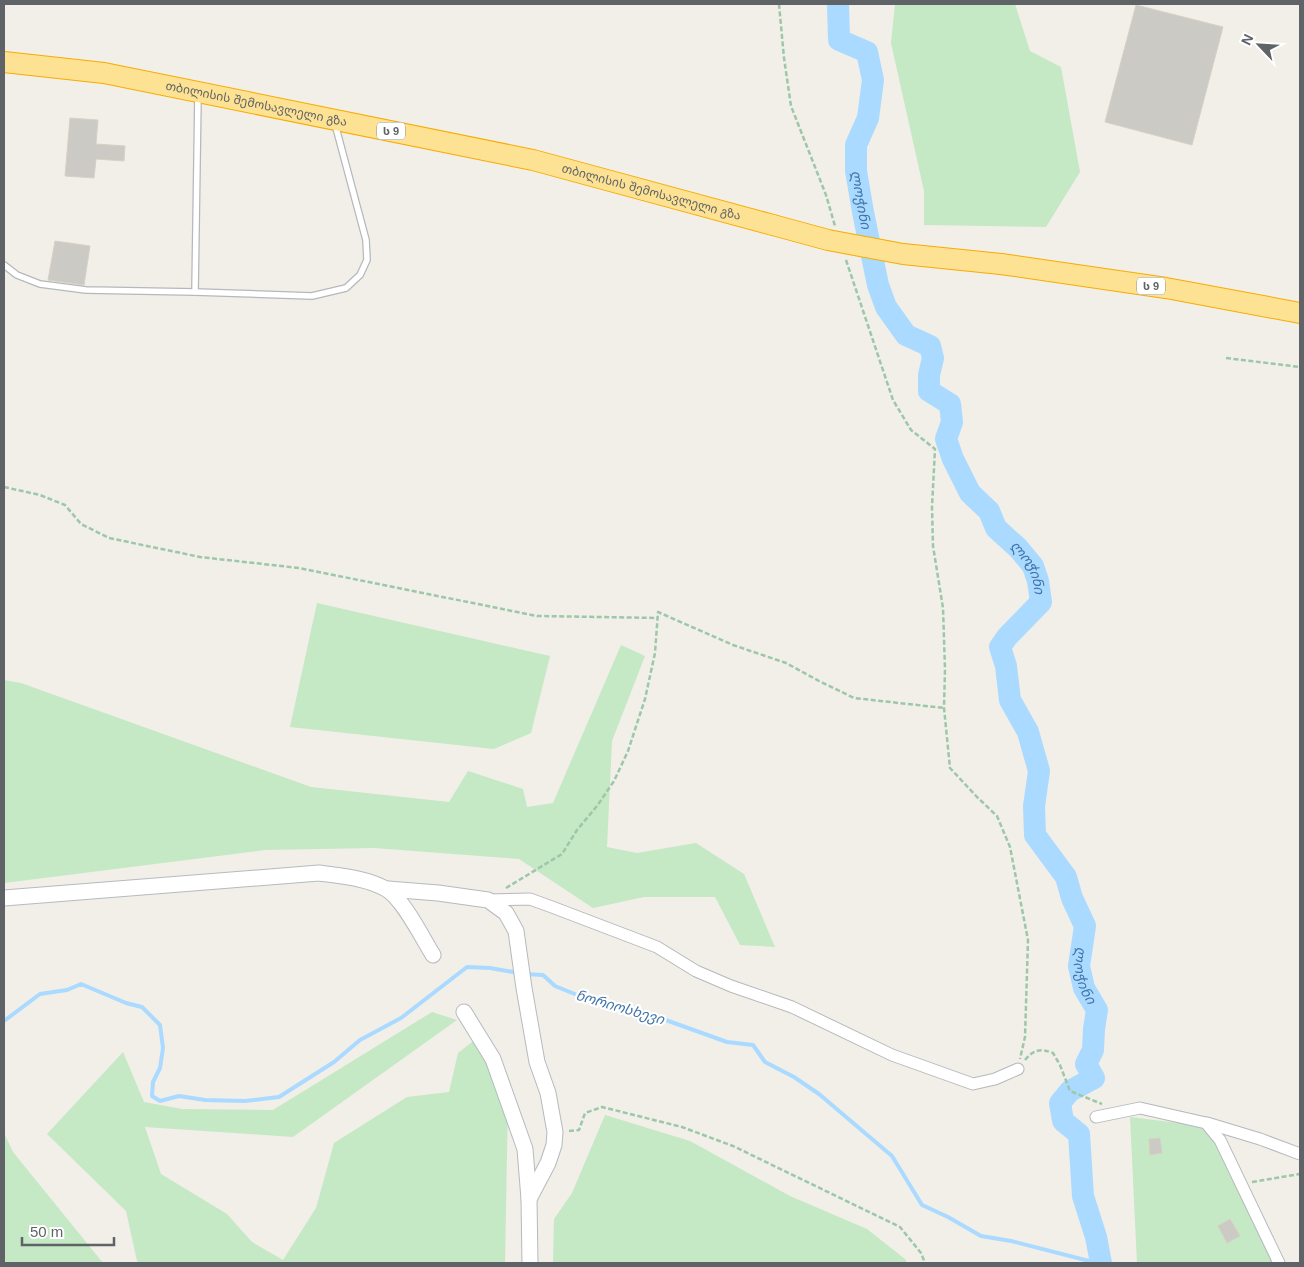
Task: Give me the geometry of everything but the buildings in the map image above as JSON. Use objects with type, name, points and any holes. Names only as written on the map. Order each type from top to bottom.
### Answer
[{"type":"highway","name":"თბილისის შემოსავლელი გზა","points":[[4,62],[104,73],[533,160],[828,240],[903,254],[1002,264],[1166,288],[1300,313]]},
{"type":"main road","points":[[4,898],[319,873],[363,880],[388,889],[488,900],[506,913],[516,931],[537,1062],[548,1093],[555,1132],[554,1145],[548,1163],[529,1199]]},
{"type":"main road","points":[[388,889],[403,906],[433,955]]},
{"type":"main road","points":[[464,1012],[493,1059],[525,1149],[529,1199],[530,1263]]},
{"type":"street","points":[[488,900],[530,899],[552,907],[656,948],[696,972],[792,1007],[892,1055],[973,1084],[995,1079],[1018,1069]]},
{"type":"street","points":[[1096,1117],[1140,1108],[1206,1123],[1260,1139],[1300,1154]]},
{"type":"street","points":[[1206,1123],[1220,1140],[1279,1263]]},
{"type":"lane","points":[[195,292],[198,92]]},
{"type":"lane","points":[[4,265],[17,275],[40,284],[86,290],[312,296],[346,288],[360,275],[367,260],[366,240],[334,120]]},
{"type":"path","points":[[779,4],[791,106],[826,195],[836,230]]},
{"type":"path","points":[[845,257],[893,400],[911,430],[935,449],[932,507],[933,546],[943,608],[946,669],[944,708],[950,768],[997,816],[1010,847],[1028,940],[1025,1037],[1018,1069]]},
{"type":"path","points":[[1226,358],[1300,367]]},
{"type":"path","points":[[4,487],[40,495],[65,505],[81,524],[109,538],[200,557],[299,568],[537,616],[658,618]]},
{"type":"path","points":[[488,900],[562,854],[576,830],[597,806],[614,781],[628,751],[645,699],[656,653],[658,612],[733,645],[786,662],[819,682],[854,698],[944,708]]},
{"type":"path","points":[[1018,1069],[1032,1052],[1043,1050],[1053,1053],[1060,1064],[1070,1091],[1120,1112]]},
{"type":"path","points":[[555,1132],[578,1130],[585,1113],[602,1107],[682,1127],[733,1146],[900,1227],[921,1253],[925,1263]]},
{"type":"path","points":[[1242,1184],[1300,1174]]},
{"type":"green space","points":[[895,4],[1015,4],[1030,51],[1061,67],[1080,172],[1046,227],[924,225],[924,191],[891,43]]},
{"type":"green space","points":[[317,603],[550,656],[531,733],[494,749],[290,727]]},
{"type":"green space","points":[[621,645],[645,656],[612,741],[607,847],[637,853],[696,843],[744,874],[775,947],[740,945],[715,897],[644,897],[593,908],[519,859],[374,848],[265,850],[4,883],[4,680],[21,683],[311,787],[449,802],[468,771],[523,789],[527,807],[553,803]]},
{"type":"green space","points":[[432,1012],[457,1020],[293,1137],[145,1127],[161,1174],[227,1214],[252,1242],[283,1260],[316,1208],[334,1143],[407,1097],[449,1092],[458,1053],[477,1038],[508,1102],[505,1263],[139,1263],[126,1211],[47,1134],[123,1052],[144,1102],[182,1109],[273,1110]]},
{"type":"green space","points":[[605,1115],[690,1141],[790,1196],[867,1229],[905,1259],[907,1263],[553,1263],[554,1219],[572,1193]]},
{"type":"green space","points":[[1130,1117],[1211,1127],[1272,1263],[1137,1263]]},
{"type":"green space","points":[[4,1133],[13,1152],[103,1263],[4,1263]]},
{"type":"waterway","name":"ლოჭინი","points":[[838,4],[839,40],[867,52],[873,80],[868,118],[856,145],[856,171],[878,285],[886,307],[906,335],[930,346],[933,358],[929,375],[929,391],[950,404],[952,422],[946,439],[953,459],[970,493],[989,511],[996,528],[1018,548],[1033,566],[1038,581],[1041,602],[1007,637],[1000,647],[1006,666],[1010,700],[1028,732],[1039,771],[1034,806],[1035,835],[1066,877],[1072,898],[1085,926],[1079,966],[1084,988],[1097,1010],[1093,1050],[1086,1064],[1094,1078],[1070,1091],[1060,1103],[1063,1121],[1079,1134],[1083,1196],[1096,1237],[1101,1263]]},
{"type":"waterway","name":"ნორიოსხევი","points":[[4,1021],[40,994],[67,990],[81,984],[126,1003],[142,1007],[160,1025],[163,1048],[160,1068],[153,1082],[152,1096],[160,1101],[179,1096],[205,1100],[245,1101],[279,1097],[334,1062],[360,1040],[401,1018],[467,967],[490,968],[519,973]]},
{"type":"waterway","name":"ნორიოსხევი","points":[[525,974],[543,975],[555,986],[587,999],[608,1005],[629,1007],[727,1042],[753,1045],[765,1062],[794,1077],[819,1094],[892,1156],[922,1205],[981,1236],[1011,1241],[1097,1263]]}]
